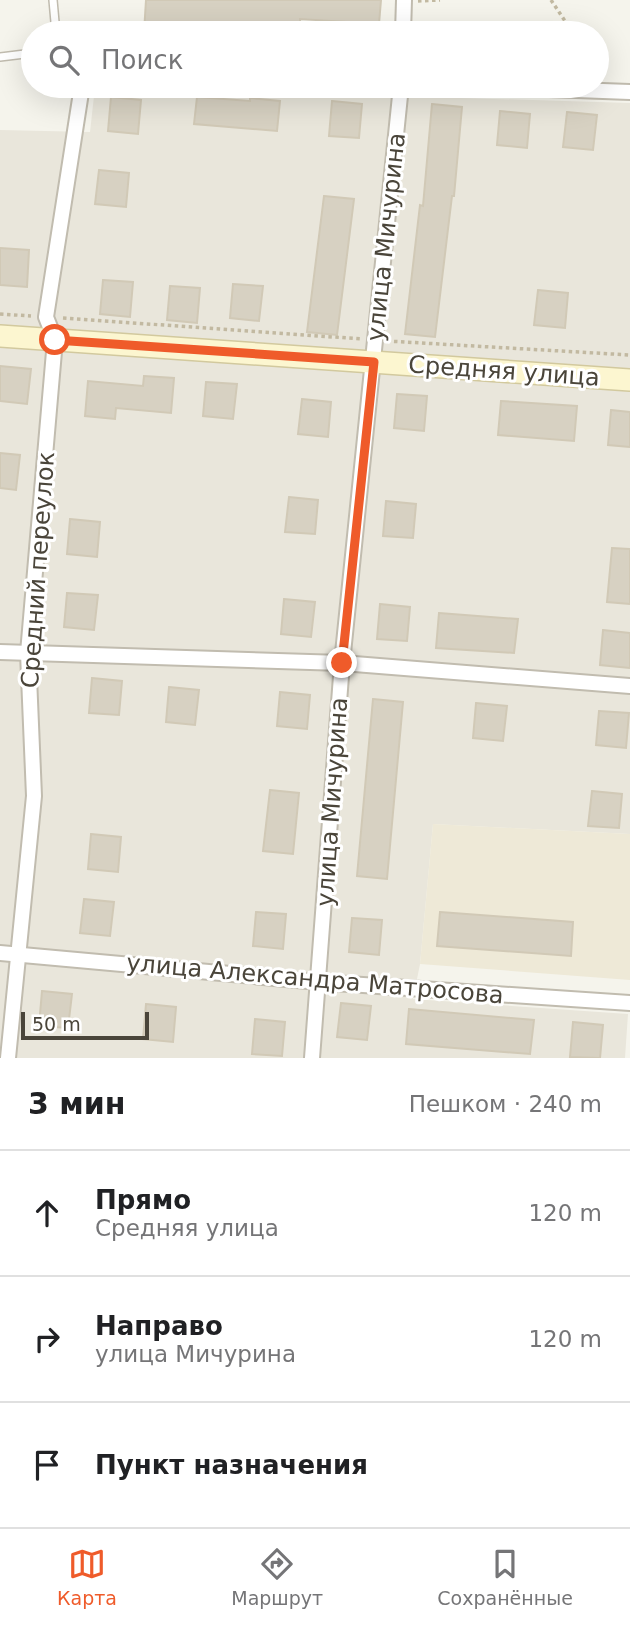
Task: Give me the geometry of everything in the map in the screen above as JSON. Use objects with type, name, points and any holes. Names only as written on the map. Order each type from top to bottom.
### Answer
[{"type":"main road","name":"Средняя улица","points":[[0,336],[630,380]]},
{"type":"street","points":[[403,21],[404,1]]},
{"type":"street","points":[[609,90],[630,92]]},
{"type":"street","name":"Средний переулок","points":[[8,1058],[34,796],[28,653],[55,340],[47,317],[80,98]]},
{"type":"street","name":"улица Мичурина","points":[[312,1058],[342,663],[400,98]]},
{"type":"street","points":[[0,652],[342,663],[630,686]]},
{"type":"street","name":"улица Александра Матросова","points":[[0,953],[319,982],[630,1003]]},
{"type":"lane","points":[[52,0],[55,21]]},
{"type":"lane","points":[[0,57],[21,54]]},
{"type":"path","points":[[404,1],[440,0]]},
{"type":"path","points":[[551,0],[565,21]]},
{"type":"path","points":[[0,314],[630,355]]},
{"type":"shaded area","points":[[94,98],[463,98],[630,103],[630,834],[433,824],[420,964],[413,999],[628,1014],[625,1058],[0,1058],[0,130],[90,132]]},
{"type":"shaded area","points":[[433,824],[630,834],[630,980],[420,964]]},
{"type":"building","points":[[146,0],[381,0],[379,21],[145,21]]},
{"type":"building","points":[[111,98],[141,100],[138,134],[108,131]]},
{"type":"building","points":[[197,98],[280,101],[277,131],[194,124]]},
{"type":"building","points":[[332,101],[362,104],[359,138],[329,136]]},
{"type":"building","points":[[432,104],[462,107],[454,196],[435,337],[405,334],[420,205],[423,206]]},
{"type":"building","points":[[500,111],[530,114],[527,148],[497,145]]},
{"type":"building","points":[[567,112],[597,115],[593,150],[563,147]]},
{"type":"building","points":[[99,170],[129,173],[126,207],[95,204]]},
{"type":"building","points":[[324,196],[354,199],[337,335],[307,332]]},
{"type":"building","points":[[0,248],[29,250],[27,287],[0,285]]},
{"type":"building","points":[[103,280],[133,282],[130,317],[100,314]]},
{"type":"building","points":[[233,284],[263,286],[259,321],[230,318]]},
{"type":"building","points":[[170,286],[200,288],[197,323],[167,320]]},
{"type":"building","points":[[538,290],[568,293],[565,328],[534,325]]},
{"type":"building","points":[[0,366],[31,369],[27,404],[0,401]]},
{"type":"building","points":[[144,376],[174,378],[171,413],[116,408],[115,419],[85,416],[88,381],[143,386]]},
{"type":"building","points":[[206,382],[237,384],[233,419],[203,416]]},
{"type":"building","points":[[397,394],[427,396],[424,431],[394,428]]},
{"type":"building","points":[[302,399],[331,402],[328,437],[298,434]]},
{"type":"building","points":[[501,401],[577,406],[574,441],[498,435]]},
{"type":"building","points":[[611,410],[630,412],[630,447],[608,445]]},
{"type":"building","points":[[0,453],[20,455],[16,490],[0,488]]},
{"type":"building","points":[[289,497],[318,500],[315,534],[285,532]]},
{"type":"building","points":[[386,501],[416,504],[413,538],[383,536]]},
{"type":"building","points":[[70,519],[100,522],[97,557],[67,554]]},
{"type":"building","points":[[612,548],[630,549],[630,604],[607,602]]},
{"type":"building","points":[[67,593],[98,595],[94,630],[64,627]]},
{"type":"building","points":[[284,599],[315,602],[311,637],[281,634]]},
{"type":"building","points":[[380,604],[410,607],[407,641],[377,639]]},
{"type":"building","points":[[439,613],[518,619],[514,653],[436,648]]},
{"type":"building","points":[[603,630],[630,633],[630,668],[600,665]]},
{"type":"building","points":[[92,678],[122,681],[119,715],[89,713]]},
{"type":"building","points":[[169,687],[199,690],[195,725],[166,722]]},
{"type":"building","points":[[280,692],[310,695],[307,729],[277,726]]},
{"type":"building","points":[[373,699],[403,702],[387,879],[357,876]]},
{"type":"building","points":[[476,703],[507,706],[503,741],[473,738]]},
{"type":"building","points":[[599,711],[629,713],[626,748],[596,745]]},
{"type":"building","points":[[270,790],[299,793],[293,854],[263,851]]},
{"type":"building","points":[[592,791],[622,794],[619,828],[588,826]]},
{"type":"building","points":[[91,834],[121,837],[118,872],[88,869]]},
{"type":"building","points":[[84,899],[114,902],[110,936],[80,933]]},
{"type":"building","points":[[256,912],[286,914],[283,949],[253,946]]},
{"type":"building","points":[[440,912],[573,922],[571,956],[437,946]]},
{"type":"building","points":[[352,918],[382,920],[379,955],[349,952]]},
{"type":"building","points":[[42,991],[72,994],[68,1028],[39,1026]]},
{"type":"building","points":[[341,1003],[371,1006],[367,1040],[337,1037]]},
{"type":"building","points":[[146,1004],[176,1007],[173,1042],[143,1039]]},
{"type":"building","points":[[409,1009],[534,1020],[530,1054],[406,1044]]},
{"type":"building","points":[[255,1019],[285,1022],[282,1056],[252,1054]]},
{"type":"building","points":[[573,1022],[603,1025],[600,1058],[570,1057]]},
{"type":"route","points":[[55,340],[374,362],[342,663]]}]
